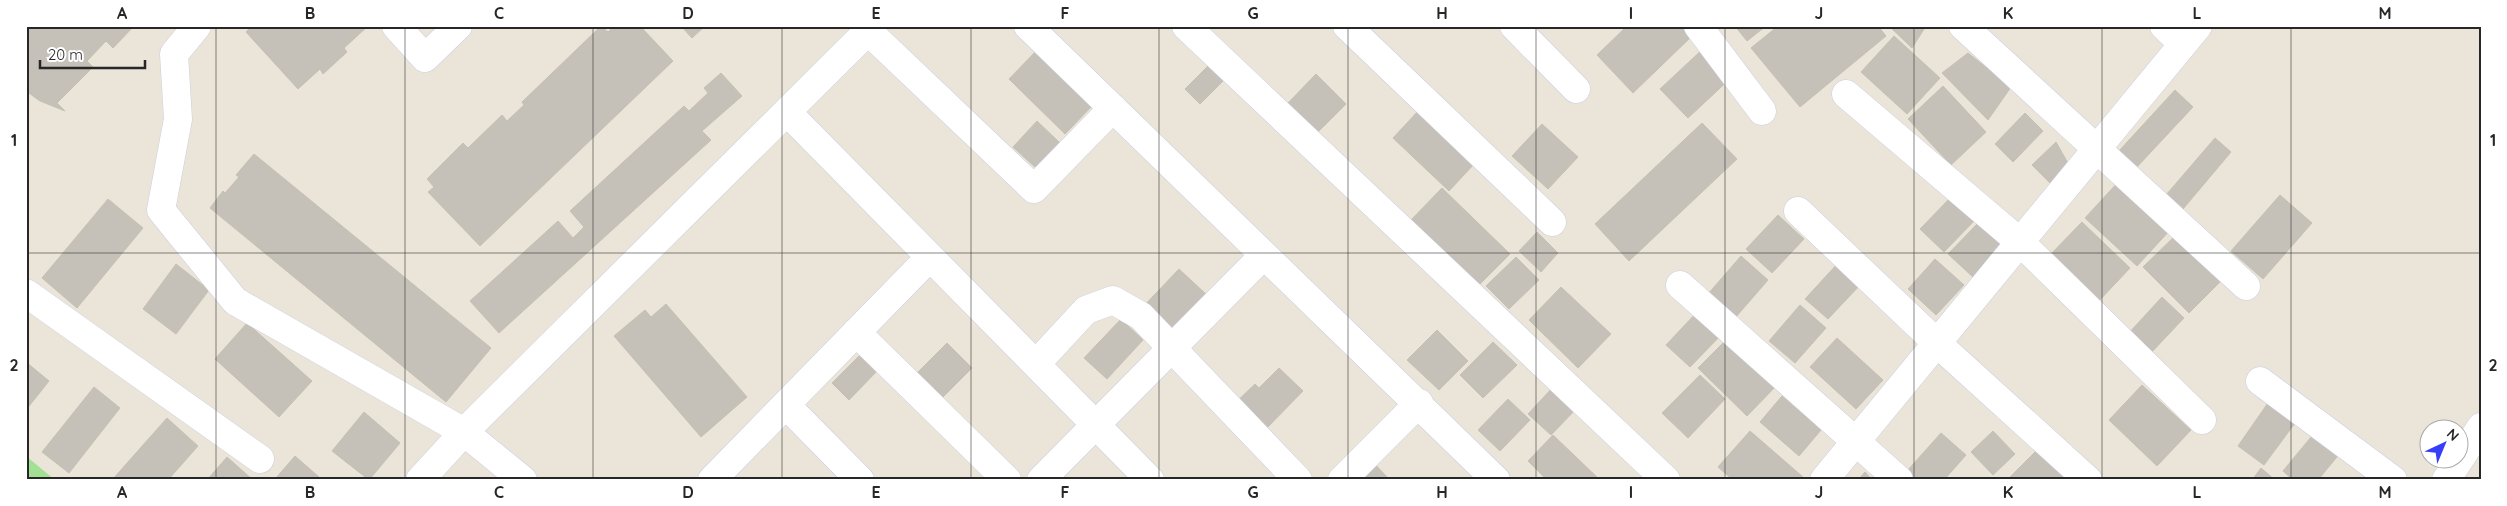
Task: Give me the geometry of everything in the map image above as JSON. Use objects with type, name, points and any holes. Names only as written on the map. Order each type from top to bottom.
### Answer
[{"type":"street","points":[[197,26],[174,54],[178,120],[161,210],[235,301],[464,432],[523,480]]},
{"type":"street","points":[[396,26],[425,58],[458,26]]},
{"type":"street","points":[[1028,26],[1419,403],[1496,480]]},
{"type":"street","points":[[1186,26],[1659,478]]},
{"type":"street","points":[[1347,26],[1552,222]]},
{"type":"street","points":[[1514,26],[1576,89]]},
{"type":"street","points":[[1698,26],[1762,111]]},
{"type":"street","points":[[1963,26],[2246,286]]},
{"type":"street","points":[[420,480],[464,432],[870,29],[1034,190],[1113,108]]},
{"type":"street","points":[[1824,480],[2098,150],[2182,32]]},
{"type":"street","points":[[1846,94],[2021,243],[2202,420]]},
{"type":"street","points":[[788,112],[1150,480]]},
{"type":"street","points":[[1798,211],[1938,344],[2088,480]]},
{"type":"street","points":[[1041,480],[1264,255]]},
{"type":"street","points":[[712,480],[930,257]]},
{"type":"street","points":[[1680,285],[1858,441],[1899,480]]},
{"type":"street","points":[[26,293],[260,460]]},
{"type":"street","points":[[1036,364],[1086,310],[1113,300],[1141,316],[1298,480]]},
{"type":"street","points":[[856,332],[1007,480]]},
{"type":"street","points":[[2260,381],[2393,480]]},
{"type":"street","points":[[1342,480],[1419,403]]},
{"type":"street","points":[[786,405],[860,480]]},
{"type":"street","points":[[2446,480],[2481,427]]},
{"type":"green space","points":[[26,456],[55,480],[26,480]]},
{"type":"building","points":[[26,26],[134,26],[113,48],[106,41],[87,61],[93,67],[57,103],[65,111],[40,101],[26,91]]},
{"type":"building","points":[[252,26],[368,26],[344,48],[347,52],[323,74],[320,69],[298,89],[246,32]]},
{"type":"building","points":[[601,26],[608,32],[614,26],[640,26],[673,61],[480,246],[428,192],[434,187],[427,179],[463,143],[468,148],[502,115],[507,121],[524,105],[522,102]]},
{"type":"building","points":[[681,26],[705,26],[692,38]]},
{"type":"building","points":[[1627,26],[1681,26],[1691,37],[1633,93],[1597,55]]},
{"type":"building","points":[[1735,26],[1766,26],[1747,41]]},
{"type":"building","points":[[1778,26],[1878,26],[1886,36],[1800,107],[1751,48]]},
{"type":"building","points":[[1889,26],[1926,26],[1912,48]]},
{"type":"building","points":[[1894,36],[1940,78],[1907,114],[1861,72]]},
{"type":"building","points":[[1705,47],[1733,76],[1688,118],[1660,89]]},
{"type":"building","points":[[1038,49],[1093,105],[1065,134],[1009,79]]},
{"type":"building","points":[[1968,53],[2011,87],[1988,120],[1942,73]]},
{"type":"building","points":[[1213,61],[1228,76],[1200,104],[1185,89]]},
{"type":"building","points":[[721,73],[742,96],[702,131],[711,140],[499,333],[470,301],[558,221],[573,238],[584,227],[570,211],[684,106],[689,111],[708,93],[704,88]]},
{"type":"building","points":[[1316,74],[1346,104],[1317,133],[1288,103]]},
{"type":"building","points":[[1943,86],[1986,132],[1951,165],[1908,119]]},
{"type":"building","points":[[2175,90],[2193,107],[2136,168],[2118,152]]},
{"type":"building","points":[[1420,109],[1476,162],[1449,191],[1393,138]]},
{"type":"building","points":[[2025,113],[2043,131],[2013,162],[1995,144]]},
{"type":"building","points":[[1037,121],[1060,143],[1036,168],[1013,147]]},
{"type":"building","points":[[1702,123],[1737,159],[1629,261],[1595,224]]},
{"type":"building","points":[[1542,124],[1578,157],[1548,189],[1512,156]]},
{"type":"building","points":[[2215,138],[2231,152],[2183,209],[2166,195]]},
{"type":"building","points":[[2056,142],[2069,165],[2057,190],[2032,165]]},
{"type":"building","points":[[254,154],[491,348],[446,402],[210,208],[223,191],[225,193],[239,177],[236,175]]},
{"type":"building","points":[[2120,180],[2172,228],[2137,266],[2085,218]]},
{"type":"building","points":[[1442,188],[1510,254],[1479,285],[1411,220]]},
{"type":"building","points":[[2280,195],[2312,223],[2263,279],[2231,251]]},
{"type":"building","points":[[1952,196],[1976,219],[1944,252],[1920,229]]},
{"type":"building","points":[[108,199],[143,228],[77,308],[42,278]]},
{"type":"building","points":[[1778,215],[1804,239],[1772,273],[1746,249]]},
{"type":"building","points":[[1980,221],[2006,244],[1974,278],[1948,254]]},
{"type":"building","points":[[2082,222],[2130,268],[2097,303],[2048,257]]},
{"type":"building","points":[[1537,232],[1558,253],[1541,272],[1519,251]]},
{"type":"building","points":[[2178,233],[2223,279],[2189,313],[2143,267]]},
{"type":"building","points":[[1741,256],[1768,280],[1735,318],[1708,294]]},
{"type":"building","points":[[1516,257],[1539,280],[1509,309],[1486,286]]},
{"type":"building","points":[[1935,259],[1964,285],[1936,315],[1908,289]]},
{"type":"building","points":[[1839,262],[1862,283],[1828,319],[1805,299]]},
{"type":"building","points":[[176,264],[209,290],[176,334],[143,309]]},
{"type":"building","points":[[1179,269],[1208,296],[1168,338],[1139,311]]},
{"type":"building","points":[[1561,287],[1611,334],[1578,368],[1529,320]]},
{"type":"building","points":[[2162,297],[2184,318],[2149,355],[2127,335]]},
{"type":"building","points":[[666,304],[747,397],[701,437],[614,336],[645,310],[651,317]]},
{"type":"building","points":[[1800,305],[1826,328],[1795,363],[1769,341]]},
{"type":"building","points":[[1699,310],[1723,333],[1690,367],[1666,345]]},
{"type":"building","points":[[1121,319],[1143,340],[1107,379],[1084,358]]},
{"type":"building","points":[[247,323],[312,381],[279,417],[215,359]]},
{"type":"building","points":[[1437,330],[1468,361],[1439,390],[1407,360]]},
{"type":"building","points":[[1729,337],[1778,384],[1747,416],[1698,368]]},
{"type":"building","points":[[1837,338],[1883,380],[1856,409],[1810,367]]},
{"type":"building","points":[[1493,342],[1517,365],[1483,398],[1460,375]]},
{"type":"building","points":[[947,343],[972,368],[939,401],[914,376]]},
{"type":"building","points":[[861,354],[878,370],[849,400],[832,383]]},
{"type":"building","points":[[26,362],[49,381],[26,410]]},
{"type":"building","points":[[1279,368],[1303,391],[1261,434],[1232,406],[1255,384],[1259,388]]},
{"type":"building","points":[[1700,375],[1725,399],[1688,438],[1662,413]]},
{"type":"building","points":[[1555,385],[1577,408],[1551,435],[1528,414]]},
{"type":"building","points":[[2142,385],[2191,430],[2157,466],[2109,420]]},
{"type":"building","points":[[94,387],[120,408],[69,473],[42,452]]},
{"type":"building","points":[[1782,396],[1821,430],[1799,456],[1760,422]]},
{"type":"building","points":[[1508,399],[1530,420],[1500,451],[1478,430]]},
{"type":"building","points":[[2270,400],[2298,419],[2264,465],[2238,446]]},
{"type":"building","points":[[364,412],[400,443],[369,480],[332,451]]},
{"type":"building","points":[[167,418],[198,446],[168,480],[112,480]]},
{"type":"building","points":[[1750,431],[1803,477],[1801,480],[1733,480],[1718,467]]},
{"type":"building","points":[[1993,431],[2015,454],[1993,475],[1971,452]]},
{"type":"building","points":[[2316,431],[2341,452],[2318,480],[2293,480],[2283,471]]},
{"type":"building","points":[[1941,433],[1966,455],[1944,480],[1918,480],[1907,471]]},
{"type":"building","points":[[1553,435],[1600,480],[1547,480],[1528,461]]},
{"type":"building","points":[[2043,444],[2069,470],[2060,480],[2007,480]]},
{"type":"building","points":[[295,456],[319,477],[317,480],[278,480],[276,478]]},
{"type":"building","points":[[227,457],[253,480],[207,480]]},
{"type":"building","points":[[1371,460],[1388,478],[1350,480]]},
{"type":"building","points":[[2261,468],[2275,480],[2252,480]]},
{"type":"building","points":[[1865,472],[1872,480],[1858,480]]}]
